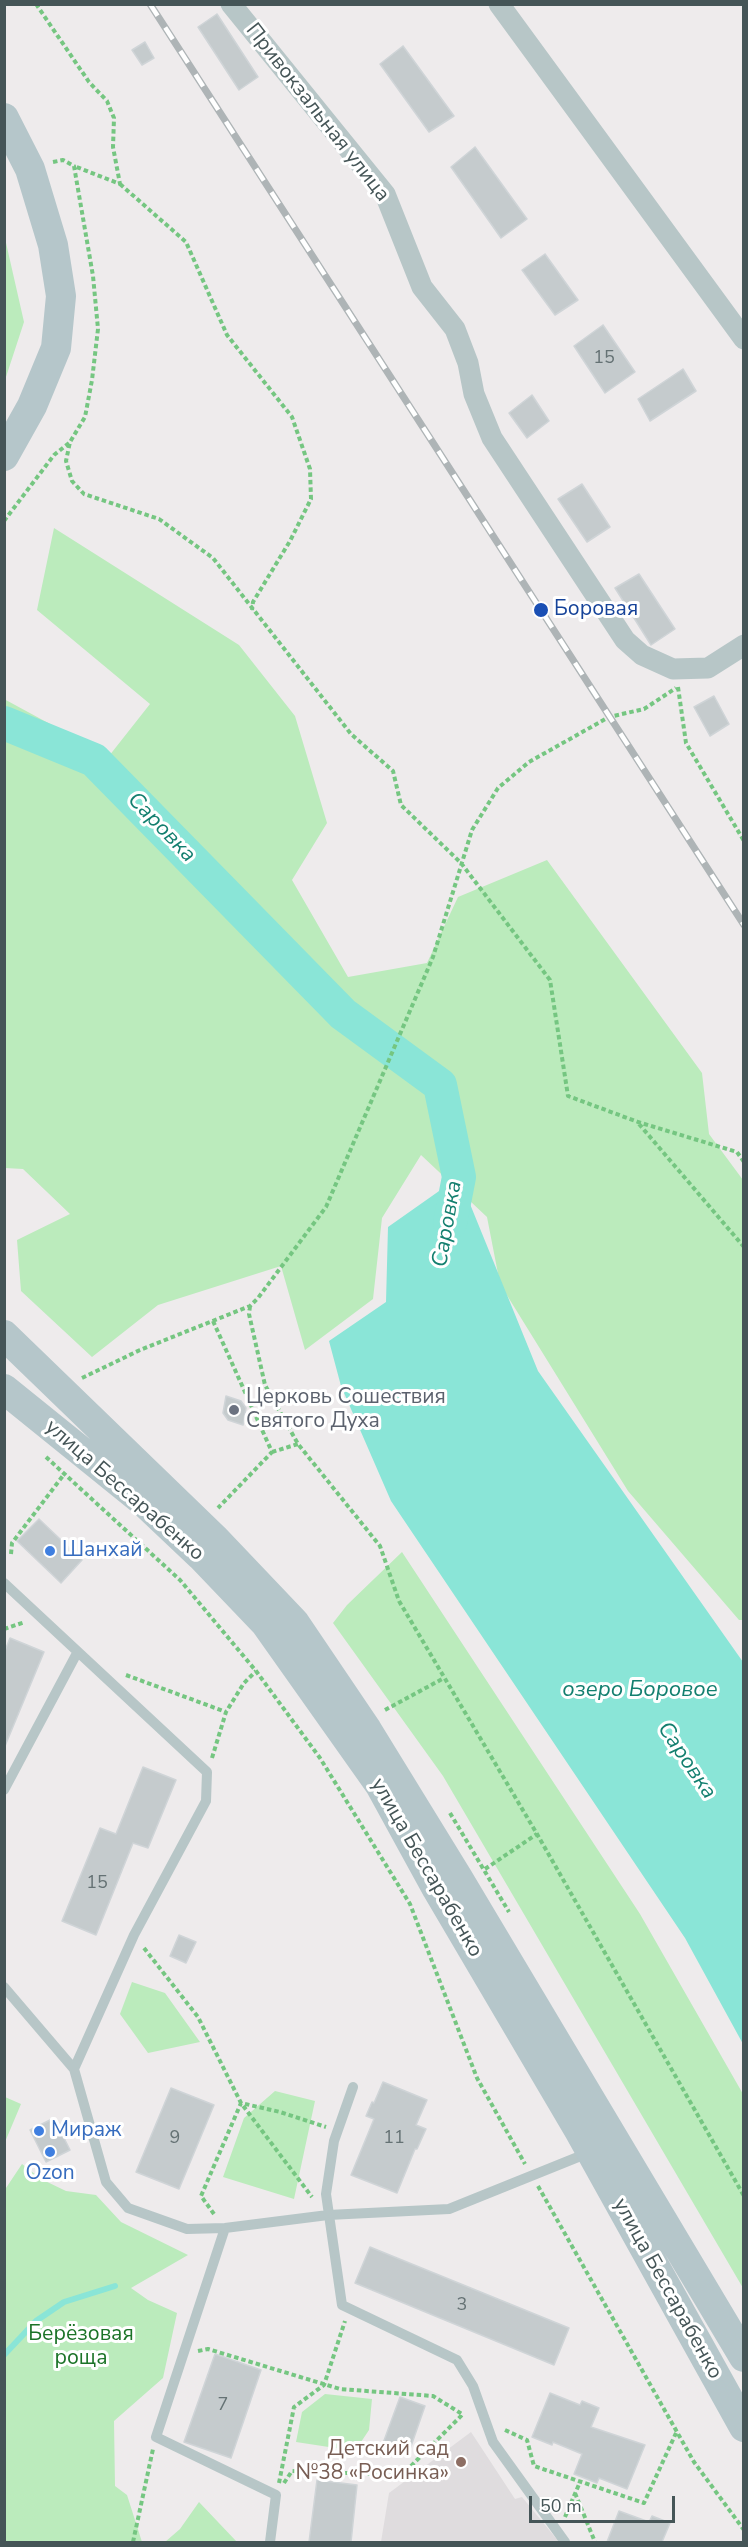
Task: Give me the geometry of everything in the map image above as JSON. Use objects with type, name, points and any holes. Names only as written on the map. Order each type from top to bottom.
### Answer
[{"type":"main road","points":[[4,118],[30,169],[54,245],[61,296],[56,348],[32,406],[4,456]]},
{"type":"main road","name":"улица Бессарабенко","points":[[4,1335],[216,1540],[294,1623],[367,1730],[460,1879],[744,2357]]},
{"type":"main road","name":"улица Бессарабенко","points":[[4,1389],[144,1502],[201,1556],[266,1624],[380,1785],[460,1879],[591,2152],[744,2427]]},
{"type":"street","name":"Привокзальная улица","points":[[231,4],[386,194],[422,287],[455,329],[468,363],[474,394],[492,438],[625,640],[642,655],[673,669],[708,668]]},
{"type":"street","points":[[499,4],[744,339]]},
{"type":"street","points":[[708,668],[744,645]]},
{"type":"lane","points":[[4,1583],[207,1772],[206,1801],[134,1935],[74,2069]]},
{"type":"lane","points":[[4,1790],[77,1653]]},
{"type":"lane","points":[[4,1987],[74,2069],[106,2182],[128,2208],[187,2229],[225,2228],[328,2216],[449,2209],[591,2152]]},
{"type":"lane","points":[[353,2087],[338,2131],[326,2194],[342,2306],[457,2360],[473,2386],[493,2442],[565,2542]]},
{"type":"lane","points":[[225,2228],[156,2437],[276,2495],[270,2542]]},
{"type":"path","points":[[36,4],[89,82],[107,101],[114,118],[113,147],[120,184]]},
{"type":"path","points":[[30,169],[63,160],[120,184],[186,242],[227,335],[263,377],[292,417],[310,469],[311,498],[290,541],[253,602],[252,610]]},
{"type":"path","points":[[4,521],[54,455],[69,442],[85,417],[98,329],[93,276],[74,166]]},
{"type":"path","points":[[69,442],[66,461],[72,481],[84,494],[159,519],[213,558],[351,734],[393,771],[401,805],[461,864],[550,980],[568,1096],[638,1122],[737,1152],[744,1161]]},
{"type":"path","points":[[708,668],[644,708],[609,717],[529,762],[498,788],[472,830],[433,957],[326,1207],[250,1306],[249,1314],[265,1385],[298,1443],[380,1546],[399,1601],[537,1834],[744,2196]]},
{"type":"path","points":[[678,687],[686,742],[744,841]]},
{"type":"path","points":[[638,1122],[744,1247]]},
{"type":"path","points":[[74,1383],[140,1350],[250,1306]]},
{"type":"path","points":[[213,1321],[272,1452]]},
{"type":"path","points":[[219,1508],[272,1452],[298,1443]]},
{"type":"path","points":[[39,1451],[180,1580],[256,1671],[320,1758],[410,1905],[477,2078],[676,2432],[694,2462],[744,2530]]},
{"type":"path","points":[[11,1554],[12,1543],[65,1473]]},
{"type":"path","points":[[117,1671],[226,1712]]},
{"type":"path","points":[[207,1772],[226,1712],[244,1683],[256,1671]]},
{"type":"path","points":[[385,1710],[444,1678]]},
{"type":"path","points":[[460,1879],[537,1834]]},
{"type":"path","points":[[134,1935],[198,2017],[241,2103],[318,2204]]},
{"type":"path","points":[[241,2103],[280,2112],[338,2131]]},
{"type":"path","points":[[225,2228],[201,2196],[241,2103]]},
{"type":"path","points":[[276,2495],[294,2408],[324,2385],[339,2338]]},
{"type":"path","points":[[183,2353],[208,2349],[340,2390],[433,2396],[462,2414],[408,2469],[376,2474],[292,2471],[276,2495]]},
{"type":"path","points":[[485,2420],[527,2440],[534,2466],[644,2503],[676,2432]]},
{"type":"path","points":[[132,2542],[156,2437]]},
{"type":"path","points":[[562,2525],[580,2481]]},
{"type":"path","points":[[575,2493],[595,2542]]},
{"type":"shaded area","name":"Детский сад №38 «Росинка»","points":[[471,2432],[515,2499],[522,2497],[559,2542],[381,2542],[389,2493]]},
{"type":"green space","points":[[4,234],[24,322],[5,380],[4,380]]},
{"type":"green space","points":[[54,528],[239,645],[295,716],[327,823],[292,880],[348,977],[427,963],[458,897],[547,860],[702,1073],[709,1134],[743,1180],[743,1620],[739,1620],[628,1491],[500,1284],[487,1217],[421,1155],[382,1218],[373,1299],[305,1350],[281,1266],[158,1305],[92,1357],[21,1291],[17,1240],[70,1214],[23,1169],[5,1168],[4,699],[109,756],[150,704],[37,610]]},
{"type":"green space","points":[[402,1552],[640,1914],[743,2094],[743,2288],[443,1776],[333,1623],[347,1605]]},
{"type":"green space","points":[[132,1982],[165,1993],[200,2042],[148,2053],[120,2014]]},
{"type":"green space","points":[[275,2091],[315,2101],[294,2199],[223,2177],[244,2118]]},
{"type":"green space","points":[[5,2097],[21,2104],[5,2142]]},
{"type":"green space","name":"Берёзовая роща","points":[[22,2164],[41,2179],[66,2191],[96,2195],[121,2222],[188,2255],[131,2288],[148,2300],[177,2313],[163,2378],[114,2421],[115,2486],[127,2495],[142,2542],[5,2542],[4,2191]]},
{"type":"green space","points":[[325,2394],[372,2399],[369,2430],[355,2451],[296,2442],[302,2412]]},
{"type":"green space","points":[[199,2502],[237,2542],[165,2542],[180,2529]]},
{"type":"water","name":"озеро Боровое","points":[[459,1177],[538,1371],[743,1662],[743,2044],[685,1938],[391,1501],[341,1386],[329,1341],[386,1302],[388,1227]]},
{"type":"building","points":[[217,14],[258,77],[239,90],[198,27]]},
{"type":"building","points":[[145,42],[154,58],[142,65],[132,50]]},
{"type":"building","points":[[403,46],[454,116],[429,132],[380,64]]},
{"type":"building","points":[[475,147],[527,219],[501,238],[451,167]]},
{"type":"building","points":[[545,254],[578,300],[555,315],[522,270]]},
{"type":"building","points":[[603,325],[635,372],[605,393],[574,346]]},
{"type":"building","points":[[683,369],[696,391],[650,421],[638,399]]},
{"type":"building","points":[[532,395],[549,421],[527,438],[509,413]]},
{"type":"building","points":[[582,484],[610,527],[587,542],[558,499]]},
{"type":"building","points":[[639,574],[675,629],[651,645],[615,588]]},
{"type":"building","points":[[714,696],[729,724],[710,736],[694,707]]},
{"type":"building","name":"Церковь Сошествия Святого Духа","points":[[226,1396],[241,1401],[246,1408],[243,1425],[228,1420],[223,1413]]},
{"type":"building","name":"Шанхай","points":[[39,1519],[82,1560],[61,1583],[17,1541]]},
{"type":"building","points":[[10,1638],[44,1652],[5,1746],[4,1653]]},
{"type":"building","points":[[143,1767],[176,1780],[148,1848],[133,1843],[96,1935],[62,1921],[100,1828],[116,1834]]},
{"type":"building","points":[[179,1935],[196,1942],[186,1963],[170,1956]]},
{"type":"building","points":[[383,2082],[427,2100],[416,2125],[426,2129],[397,2193],[351,2175],[374,2119],[366,2116]]},
{"type":"building","points":[[171,2088],[214,2105],[179,2189],[136,2172]]},
{"type":"building","points":[[54,2118],[70,2150],[46,2162],[30,2130]]},
{"type":"building","points":[[370,2247],[569,2328],[554,2365],[355,2283]]},
{"type":"building","points":[[215,2354],[261,2370],[231,2458],[184,2442]]},
{"type":"building","points":[[550,2393],[580,2405],[582,2401],[599,2408],[591,2427],[645,2445],[627,2489],[599,2478],[597,2483],[574,2474],[582,2454],[553,2442],[552,2445],[532,2437]]},
{"type":"building","points":[[400,2397],[425,2406],[408,2455],[382,2446]]},
{"type":"building","points":[[317,2480],[357,2485],[351,2542],[309,2542]]},
{"type":"building","points":[[619,2511],[649,2522],[652,2516],[670,2523],[662,2542],[607,2542]]},
{"type":"waterway","name":"Саровка","points":[[4,723],[94,760],[343,1014],[440,1085],[459,1177],[450,1223]]},
{"type":"waterway","points":[[4,2355],[36,2321],[64,2302],[115,2286]]},
{"type":"railway","points":[[150,4],[744,925]]},
{"type":"place","name":"Боровая","points":[[541,610]]},
{"type":"place","name":"Церковь Сошествия Святого Духа","points":[[234,1410]]},
{"type":"place","name":"Шанхай","points":[[50,1551]]},
{"type":"place","name":"Мираж","points":[[39,2131]]},
{"type":"place","name":"Ozon","points":[[50,2152]]},
{"type":"place","name":"Детский сад №38 «Росинка»","points":[[461,2462]]}]
